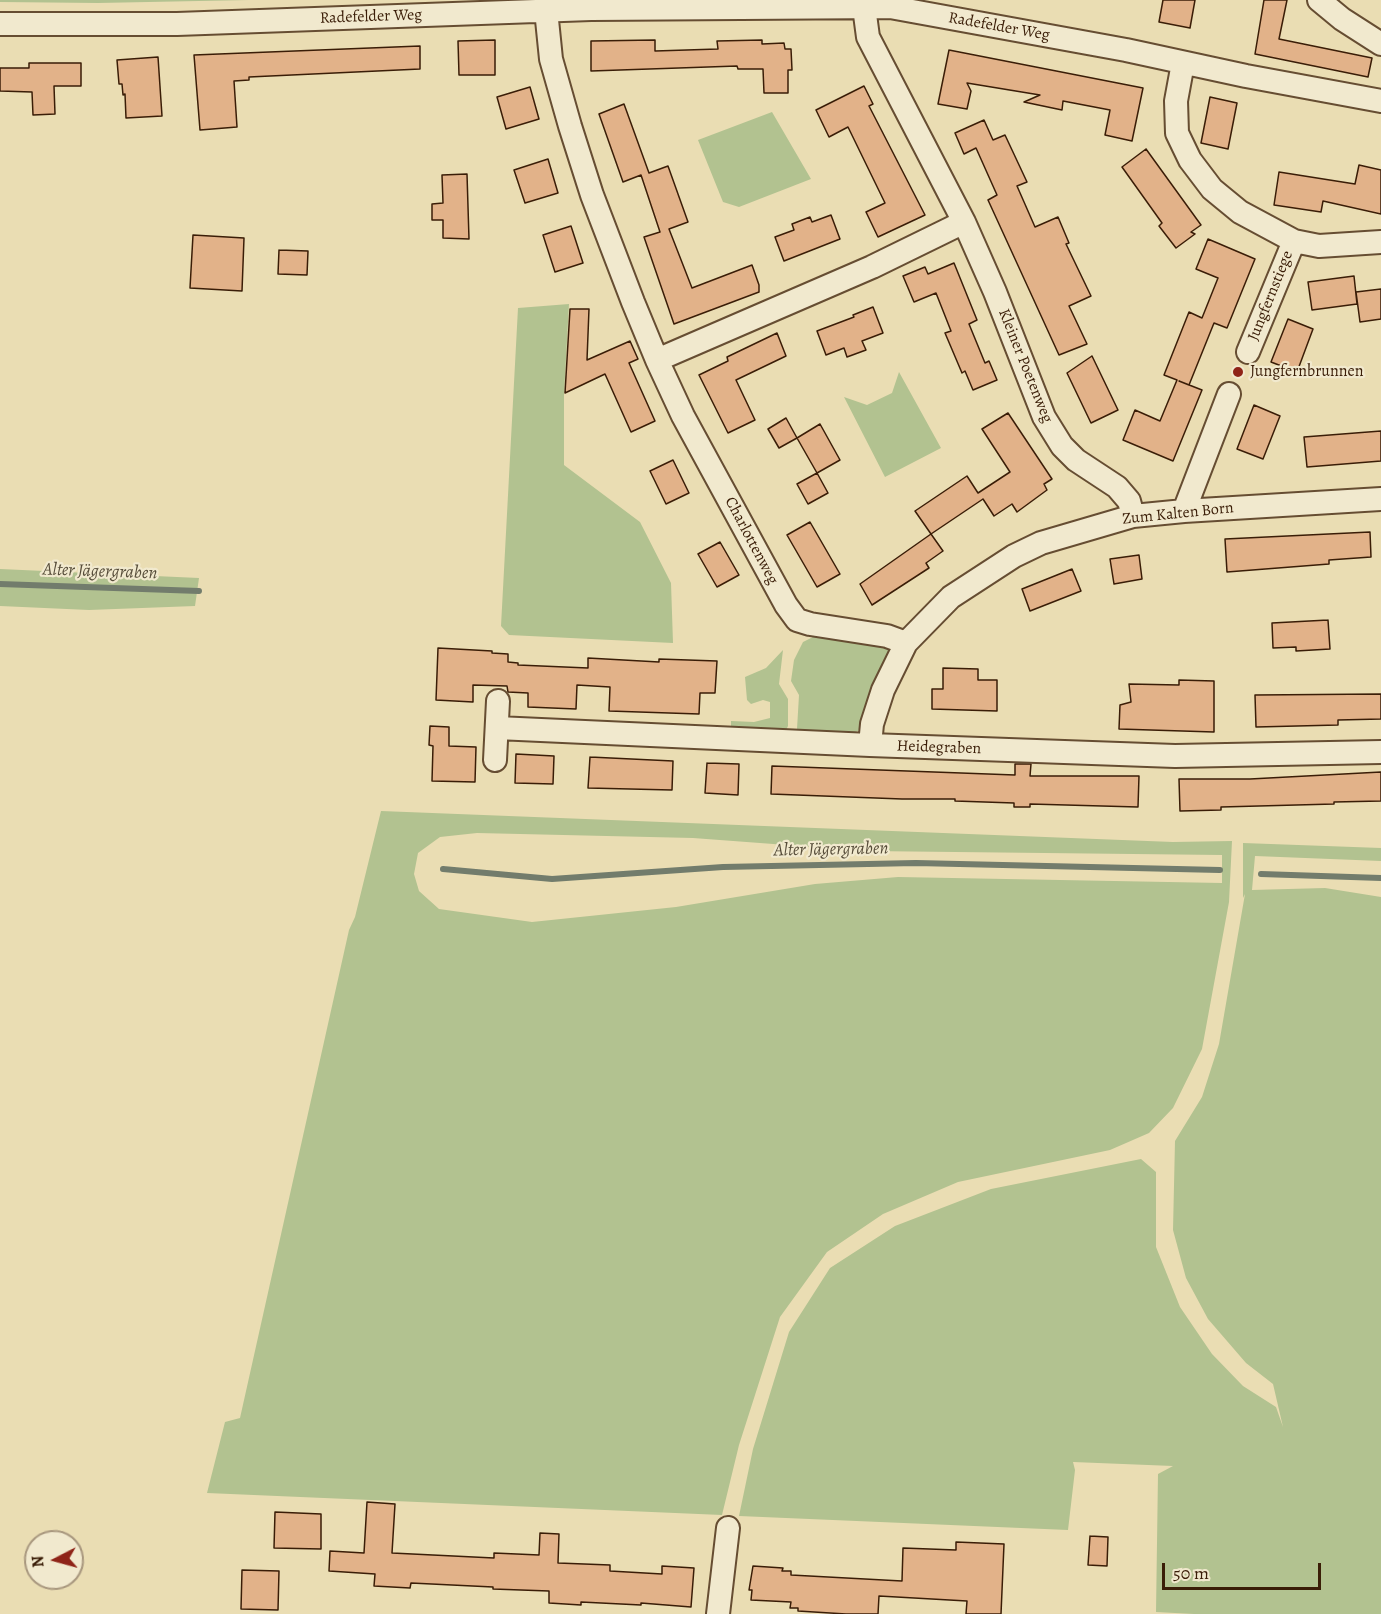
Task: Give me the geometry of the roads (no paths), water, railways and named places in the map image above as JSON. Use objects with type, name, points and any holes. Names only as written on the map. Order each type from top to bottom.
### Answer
[{"type":"street","points":[[1319,0],[1342,19],[1381,44]]},
{"type":"street","name":"Kleiner Poetenweg","points":[[864,7],[868,37],[964,222],[995,292],[1031,388],[1053,432],[1076,460],[1117,487],[1129,501],[1133,516]]},
{"type":"street","name":"Radefelder Weg","points":[[0,24],[177,24],[546,10],[890,7],[1126,50],[1381,101]]},
{"type":"street","name":"Charlottenweg","points":[[546,10],[551,59],[570,126],[592,195],[657,360],[683,416],[786,605],[797,620],[887,636],[906,643]]},
{"type":"street","points":[[1183,63],[1175,118],[1177,133],[1190,160],[1212,189],[1258,223],[1294,241],[1319,246],[1381,242]]},
{"type":"street","points":[[657,360],[872,267],[964,222]]},
{"type":"street","name":"Jungfernstiege","points":[[1248,352],[1294,241]]},
{"type":"street","points":[[1184,511],[1229,394]]},
{"type":"street","name":"Zum Kalten Born","points":[[870,745],[872,724],[884,690],[906,643],[951,597],[1014,556],[1041,543],[1133,516],[1381,499]]},
{"type":"street","points":[[495,760],[498,701]]},
{"type":"street","name":"Heidegraben","points":[[497,728],[1175,756],[1381,752]]},
{"type":"street","points":[[718,1614],[728,1528]]},
{"type":"waterway","name":"Alter Jägergraben","points":[[0,584],[199,591]]},
{"type":"waterway","name":"Alter Jägergraben","points":[[443,869],[552,879],[723,867],[916,863],[1220,870]]},
{"type":"waterway","name":"Alter Jägergraben","points":[[1261,874],[1381,878]]},
{"type":"place","name":"Jungfernbrunnen","points":[[1238,372]]}]
